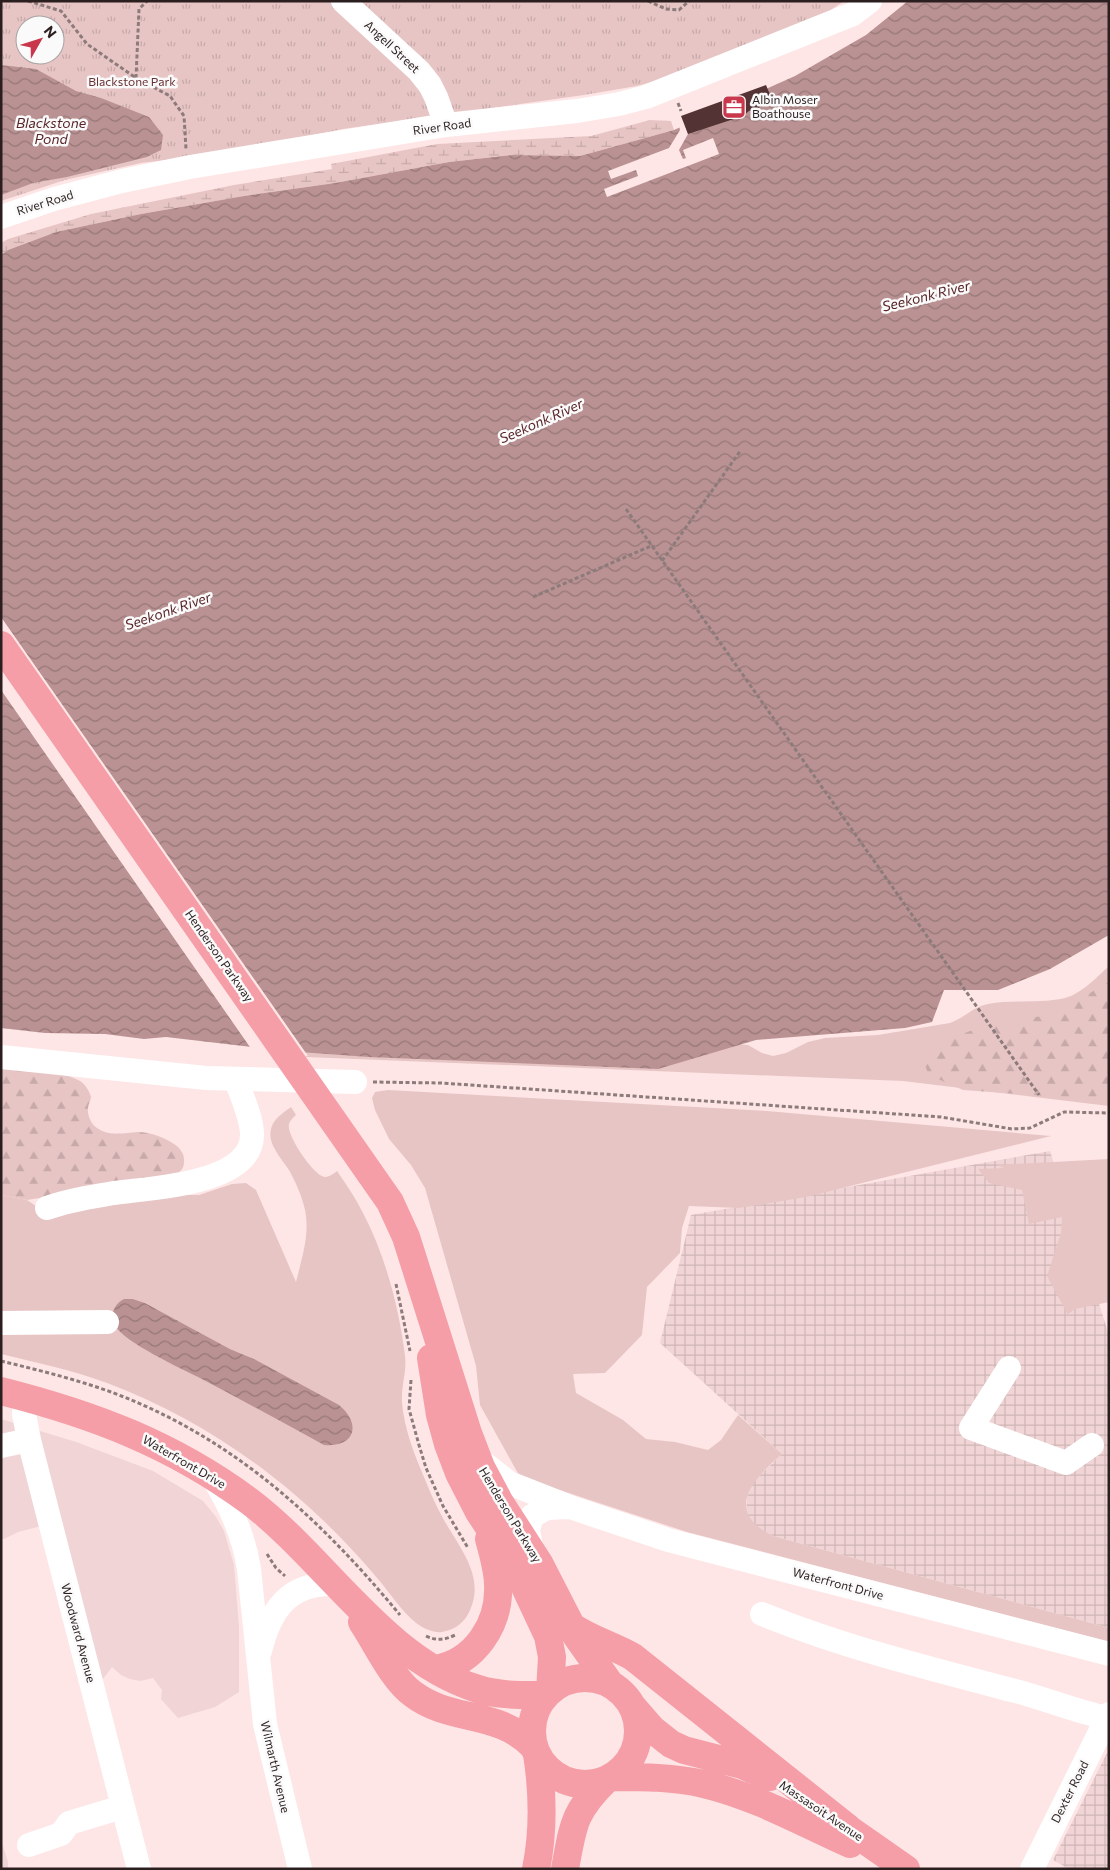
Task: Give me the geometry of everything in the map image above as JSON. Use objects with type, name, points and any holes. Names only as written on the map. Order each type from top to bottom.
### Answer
[{"type":"main road","name":"Henderson Parkway","points":[[1,645],[372,1175],[395,1211],[403,1229],[407,1276],[443,1429],[459,1473],[479,1512],[517,1570],[544,1626],[550,1646],[552,1657],[548,1693],[539,1705],[533,1720],[532,1732],[542,1807],[542,1830],[536,1869]]},
{"type":"main road","name":"Henderson Parkway","points":[[407,1276],[477,1457],[494,1492],[532,1552],[570,1625],[587,1653],[612,1685],[622,1693],[631,1705],[637,1724],[636,1747],[628,1762],[609,1778],[586,1802],[576,1818],[571,1834],[565,1869]]},
{"type":"main road","name":"Waterfront Drive","points":[[13,1394],[75,1411],[133,1433],[212,1476],[284,1530],[335,1584],[397,1641],[455,1680],[480,1690],[508,1694],[548,1693]]},
{"type":"main road","points":[[436,1669],[458,1662],[472,1651],[485,1636],[494,1618],[498,1587],[497,1574],[489,1540],[479,1512]]},
{"type":"main road","name":"Waterfront Drive","points":[[335,1584],[398,1678],[412,1694],[439,1708],[507,1726],[520,1735],[536,1751]]},
{"type":"main road","points":[[570,1625],[633,1658],[848,1828]]},
{"type":"main road","points":[[548,1693],[558,1686],[577,1679],[595,1679],[612,1685]]},
{"type":"main road","name":"Massasoit Avenue","points":[[631,1705],[652,1729],[671,1744],[684,1750],[721,1759],[765,1775],[799,1794],[904,1869]]},
{"type":"main road","points":[[536,1751],[548,1769],[564,1780],[581,1784],[593,1784],[609,1778]]},
{"type":"main road","name":"Massasoit Avenue","points":[[609,1778],[677,1779],[703,1783],[728,1790],[750,1798],[904,1869]]},
{"type":"street","name":"Angell Street","points":[[344,1],[419,71],[430,85],[436,97],[446,125]]},
{"type":"street","name":"River Road","points":[[1,216],[54,199],[122,181],[190,167],[446,125],[576,111],[619,104],[646,97],[853,14],[870,1]]},
{"type":"street","points":[[1,1057],[236,1080],[355,1082]]},
{"type":"street","points":[[47,1208],[67,1201],[190,1182],[221,1173],[236,1165],[244,1157],[250,1146],[252,1135],[250,1121],[236,1080]]},
{"type":"street","points":[[1,1323],[107,1322]]},
{"type":"street","points":[[1009,1368],[971,1428],[1066,1464],[1092,1446]]},
{"type":"street","name":"Woodward Avenue","points":[[13,1394],[24,1414],[29,1440],[139,1869]]},
{"type":"street","points":[[1,1446],[29,1440]]},
{"type":"street","name":"Waterfront Drive","points":[[477,1457],[509,1483],[570,1507],[675,1542],[1109,1654]]},
{"type":"street","name":"Wilmarth Avenue","points":[[212,1476],[231,1509],[245,1547],[249,1569],[261,1705],[268,1744],[300,1869]]},
{"type":"street","name":"Waterfront Drive","points":[[532,1552],[528,1525],[532,1516],[547,1508],[570,1507]]},
{"type":"street","name":"Wilmarth Avenue","points":[[258,1663],[265,1632],[284,1600],[294,1592],[306,1588],[321,1584],[335,1584]]},
{"type":"street","points":[[762,1614],[820,1636],[938,1671],[1026,1694],[1085,1714],[1106,1725]]},
{"type":"street","name":"Dexter Road","points":[[1032,1869],[1106,1725]]},
{"type":"street","points":[[28,1845],[61,1834],[69,1823],[122,1807]]},
{"type":"path","points":[[28,1],[61,11],[87,44],[136,78],[170,96],[184,116],[186,150],[190,167]]},
{"type":"path","points":[[136,78],[139,9],[147,1]]},
{"type":"path","points":[[648,1],[666,9],[679,10],[689,1]]},
{"type":"path","points":[[662,561],[741,450]]},
{"type":"path","points":[[626,509],[1039,1095]]},
{"type":"path","points":[[532,597],[651,546]]},
{"type":"path","points":[[355,1082],[441,1083],[941,1117],[1012,1130],[1030,1128],[1064,1112],[1109,1113]]},
{"type":"path","points":[[407,1276],[411,1356]]},
{"type":"path","points":[[1,1361],[72,1379],[111,1392],[172,1419],[208,1440],[270,1482],[292,1500],[339,1545],[406,1621]]},
{"type":"path","points":[[412,1376],[409,1409],[426,1468],[443,1506],[472,1555]]},
{"type":"path","points":[[262,1547],[276,1568],[287,1578]]},
{"type":"path","points":[[423,1635],[432,1639],[443,1639],[458,1634]]},
{"type":"shaded area","points":[[1050,1151],[1109,1335],[1109,1628],[773,1536],[761,1530],[751,1522],[746,1512],[747,1497],[752,1484],[782,1454],[660,1343],[691,1215]]},
{"type":"shaded area","points":[[1,1419],[76,1442],[153,1471],[203,1501],[224,1531],[234,1565],[239,1627],[239,1692],[215,1707],[178,1718],[161,1699],[162,1690],[153,1678],[140,1681],[130,1679],[121,1675],[112,1667],[99,1684],[45,1525],[18,1532],[1,1539]]},
{"type":"shaded area","points":[[1109,1749],[1109,1869],[1069,1869],[1053,1860]]},
{"type":"shaded area","points":[[1,1840],[8,1862],[8,1869],[1,1869]]},
{"type":"green space","name":"Blackstone Park","points":[[1,1],[844,1],[828,12],[681,74],[637,86],[343,129],[224,153],[141,163],[65,180],[1,201]]},
{"type":"green space","points":[[650,120],[671,121],[674,130],[580,156],[512,155],[449,162],[335,183],[244,196],[141,214],[56,232],[8,250],[1,255],[1,243],[8,239],[91,214],[234,185],[332,169],[331,164],[437,144],[591,136]]},
{"type":"green space","points":[[1109,966],[1109,1106],[903,1081],[306,1057],[296,1040],[737,1044],[748,1045],[762,1053],[773,1056],[786,1053],[808,1042],[825,1038],[878,1035],[950,1023],[988,1004],[1046,1001],[1065,998],[1083,989]]},
{"type":"green space","points":[[1109,982],[1109,1097],[1089,1099],[963,1090],[929,1075],[919,1052],[970,1031],[1055,1013]]},
{"type":"green space","points":[[1,1067],[54,1073],[80,1081],[91,1098],[88,1114],[95,1126],[107,1133],[143,1132],[166,1139],[176,1145],[182,1152],[184,1157],[183,1167],[173,1177],[27,1200],[1,1195]]},
{"type":"green space","points":[[388,1090],[767,1111],[1051,1136],[806,1197],[739,1208],[689,1206],[682,1228],[680,1253],[647,1287],[642,1335],[605,1373],[573,1374],[576,1393],[623,1420],[646,1439],[675,1442],[708,1450],[721,1440],[738,1415],[782,1454],[761,1474],[753,1485],[748,1495],[746,1506],[749,1516],[758,1526],[773,1536],[1109,1628],[1109,1642],[687,1532],[520,1477],[480,1405],[476,1366],[425,1188],[411,1165],[389,1139],[375,1110],[372,1098],[375,1092]]},
{"type":"green space","points":[[291,1107],[296,1115],[289,1124],[289,1129],[295,1144],[312,1168],[324,1177],[330,1176],[337,1171],[370,1228],[390,1281],[405,1356],[402,1402],[407,1431],[433,1499],[470,1566],[475,1590],[473,1603],[467,1616],[462,1622],[446,1631],[432,1631],[416,1623],[401,1608],[355,1552],[312,1510],[286,1487],[230,1446],[170,1411],[107,1383],[68,1370],[1,1354],[1,1195],[27,1200],[53,1217],[67,1210],[179,1195],[199,1195],[232,1184],[246,1183],[256,1190],[296,1282],[306,1237],[305,1210],[289,1170],[273,1146],[270,1135],[274,1122]],"holes":[[[133,1299],[145,1303],[230,1349],[254,1359],[198,1377],[166,1361],[135,1343],[117,1328]]]},
{"type":"green space","points":[[1109,1159],[1109,1302],[1075,1309],[1068,1314],[1069,1317],[1047,1276],[1061,1233],[1062,1217],[1029,1224],[1022,1190],[989,1183],[978,1169],[1004,1168],[996,1165]]},
{"type":"water","name":"Seekonk River","points":[[908,1],[1109,1],[1109,935],[1050,969],[998,990],[944,990],[932,1022],[905,1028],[756,1040],[658,1069],[369,1057],[285,1051],[166,1037],[144,1039],[105,1034],[45,1033],[1,1028],[1,255],[8,250],[56,232],[141,214],[244,196],[335,183],[449,162],[512,155],[580,156],[674,130],[795,76],[866,35]]},
{"type":"water","name":"Blackstone Pond","points":[[1,65],[36,69],[76,91],[101,98],[149,117],[163,135],[161,150],[147,157],[67,177],[33,183],[1,195]]},
{"type":"water","points":[[124,1299],[133,1299],[145,1303],[339,1405],[351,1420],[352,1433],[343,1443],[324,1445],[130,1340],[116,1327],[113,1319],[113,1311],[117,1304]]},
{"type":"pier","points":[[684,123],[688,134],[679,150],[683,159],[686,158],[683,150],[713,138],[719,154],[607,197],[604,189],[638,176],[636,170],[611,179],[608,171],[669,148],[680,130],[679,126]]},
{"type":"pier","points":[[1,617],[308,1056],[252,1050],[1,690]]},
{"type":"building","name":"Albin Moser Boathouse","points":[[766,85],[773,102],[749,111],[743,116],[688,134],[681,116]]},
{"type":"place","name":"Albin Moser Boathouse","points":[[734,107]]}]
